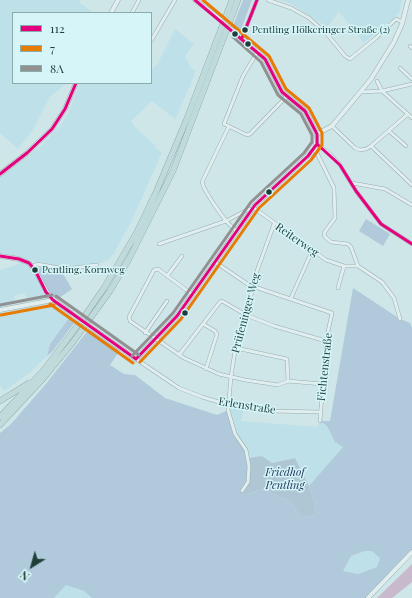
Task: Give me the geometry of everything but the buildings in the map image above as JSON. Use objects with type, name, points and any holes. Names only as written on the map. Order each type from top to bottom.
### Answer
[{"type":"highway","points":[[0,417],[43,371],[84,317],[108,282],[137,232],[163,178],[232,0]]},
{"type":"highway","points":[[0,426],[41,382],[73,342],[110,291],[129,259],[173,171],[238,0]]},
{"type":"highway","points":[[0,401],[18,391],[43,371]]},
{"type":"street","points":[[112,12],[118,0]]},
{"type":"street","points":[[133,12],[140,0]]},
{"type":"street","points":[[152,39],[175,0]]},
{"type":"street","points":[[195,0],[221,20]]},
{"type":"street","points":[[242,38],[257,0]]},
{"type":"street","points":[[268,0],[291,8],[309,18],[327,34],[345,56],[350,59],[376,38],[396,18],[402,22]]},
{"type":"street","points":[[317,134],[332,126],[362,92],[389,51],[402,22],[408,0]]},
{"type":"street","points":[[158,244],[226,221],[251,208],[315,149],[317,144],[317,134],[302,107],[286,97],[279,88],[270,66],[258,51],[231,29]]},
{"type":"street","points":[[258,51],[243,76],[224,124],[250,134],[286,97]]},
{"type":"street","points":[[400,68],[412,79]]},
{"type":"street","points":[[377,81],[382,91],[412,118]]},
{"type":"street","points":[[0,174],[27,154],[52,129],[66,109],[76,84]]},
{"type":"street","points":[[362,92],[382,91],[412,84]]},
{"type":"street","points":[[332,126],[355,148],[360,150],[371,146],[408,114]]},
{"type":"street","points":[[229,126],[202,182],[204,188],[226,221],[237,232]]},
{"type":"street","points":[[389,131],[406,146]]},
{"type":"street","points":[[317,144],[330,154],[352,182],[356,191],[381,224],[412,244]]},
{"type":"street","points":[[371,146],[412,185]]},
{"type":"street","points":[[315,149],[334,188],[334,218],[324,233],[327,240],[331,242],[348,244],[351,247],[358,266],[382,282],[388,288],[396,303],[400,319]]},
{"type":"street","points":[[352,182],[385,189],[412,205]]},
{"type":"street","points":[[0,256],[24,260],[32,267],[46,292],[53,300],[136,359],[176,317],[193,295],[237,232],[251,208]]},
{"type":"street","name":"Reiterweg","points":[[251,208],[326,260],[344,266],[358,266]]},
{"type":"street","name":"Prüfeninger Weg","points":[[242,491],[248,482],[248,456],[235,434],[228,410],[230,377],[236,348],[246,316],[253,285],[274,224]]},
{"type":"street","points":[[215,262],[249,285],[291,298],[312,251]]},
{"type":"street","points":[[167,276],[182,256]]},
{"type":"street","points":[[32,267],[37,264],[65,269],[97,265]]},
{"type":"street","points":[[338,288],[344,266]]},
{"type":"street","points":[[193,295],[158,270],[154,270],[128,317],[130,321],[154,340],[179,356],[206,369],[230,377],[278,385],[288,381],[322,384]]},
{"type":"street","name":"Fichtenstraße","points":[[291,298],[332,313],[326,341],[320,421]]},
{"type":"street","points":[[0,310],[53,300]]},
{"type":"street","points":[[145,333],[167,301]]},
{"type":"street","points":[[179,356],[220,302],[246,316],[294,333],[326,341]]},
{"type":"street","points":[[203,324],[215,331],[217,334],[206,369]]},
{"type":"street","points":[[236,348],[287,359],[288,381]]},
{"type":"street","name":"Erlenstraße","points":[[136,359],[179,388],[229,405],[272,411],[320,412]]},
{"type":"street","points":[[368,598],[412,552]]},
{"type":"shaded area","points":[[0,0],[81,0],[79,2],[92,12],[12,12],[12,84],[66,84],[50,97],[32,131],[18,149],[0,133]]},
{"type":"shaded area","points":[[243,0],[252,0],[240,32],[233,26]]},
{"type":"shaded area","points":[[281,0],[402,0],[399,13],[364,43],[339,12],[327,27],[291,4]]},
{"type":"shaded area","points":[[175,29],[194,44],[185,56],[191,68],[196,71],[176,118],[175,119],[152,101],[131,121],[136,128],[156,146],[155,148],[162,152],[132,220],[114,253],[109,259],[101,263],[65,268],[0,254],[0,177],[41,146],[60,126],[68,113],[80,84],[152,84],[152,69],[158,63]]},
{"type":"shaded area","points":[[366,219],[390,234],[383,246],[359,231]]},
{"type":"shaded area","points":[[22,261],[32,270],[48,297],[47,299],[29,301],[24,293],[14,296],[15,303],[0,307],[0,270],[16,265]]},
{"type":"shaded area","points":[[42,266],[65,270],[62,272],[72,289],[56,300],[46,289],[38,272],[38,269]]},
{"type":"shaded area","points":[[353,288],[400,319],[410,323],[412,328],[412,552],[368,598],[92,598],[84,591],[66,585],[54,598],[0,598],[0,433],[11,424],[45,385],[89,329],[120,350],[110,365],[124,374],[135,375],[165,398],[217,415],[228,410],[229,405],[236,436],[249,458],[251,475],[245,495],[262,489],[290,501],[301,517],[316,515],[314,501],[309,486],[343,447],[335,442],[327,426],[320,421],[330,421]],"holes":[[[365,551],[372,551],[380,558],[377,567],[358,574],[343,571],[351,556]]]},
{"type":"shaded area","points":[[53,303],[70,317],[50,344],[47,356],[28,374],[4,391],[0,385],[0,313]]},
{"type":"shaded area","points":[[70,317],[75,322],[52,352],[47,356],[50,344]]},
{"type":"shaded area","points":[[229,405],[244,407],[241,421],[318,427],[320,421],[327,426],[331,435],[343,447],[309,486],[295,458],[272,463],[262,456],[249,458],[236,436]]},
{"type":"shaded area","points":[[365,551],[373,551],[381,558],[377,567],[358,574],[343,571],[351,556]]},
{"type":"shaded area","points":[[412,564],[412,582],[392,598],[377,598]]},
{"type":"shaded area","points":[[66,585],[84,591],[92,598],[54,598]]},
{"type":"green space","name":"Friedhof Pentling","points":[[262,456],[272,463],[295,458],[309,486],[314,501],[316,515],[301,517],[290,501],[262,489],[245,495],[242,491],[249,481],[249,458]]},
{"type":"transit line","name":"112","points":[[136,359],[177,316],[255,205],[308,156],[317,144],[317,134],[305,111],[282,92],[265,59],[195,0]]},
{"type":"transit line","name":"7","points":[[140,362],[181,319],[259,208],[311,160],[322,145],[322,133],[309,108],[286,89],[269,56],[203,0]]},
{"type":"transit line","name":"112","points":[[242,38],[257,0]]},
{"type":"transit line","name":"8A","points":[[132,356],[173,313],[251,202],[304,153],[312,142],[312,135],[301,114],[278,95],[261,62],[233,37]]},
{"type":"transit line","name":"112","points":[[0,174],[27,153],[52,129],[65,109],[76,84]]},
{"type":"transit line","name":"112","points":[[317,144],[340,165],[356,191],[381,224],[412,244]]},
{"type":"transit line","name":"112","points":[[0,256],[19,259],[29,263],[35,270],[46,292],[53,300],[136,359]]},
{"type":"transit line","name":"8A","points":[[0,305],[52,295]]},
{"type":"transit line","name":"8A","points":[[56,296],[139,355]]},
{"type":"transit line","name":"7","points":[[50,304],[133,363]]},
{"type":"transit line","name":"7","points":[[1,315],[54,305]]},
{"type":"place","name":"Pentling Hölkeringer Straße (2)","points":[[245,30]]},
{"type":"place","name":"Pentling, Kornweg","points":[[35,270]]}]
